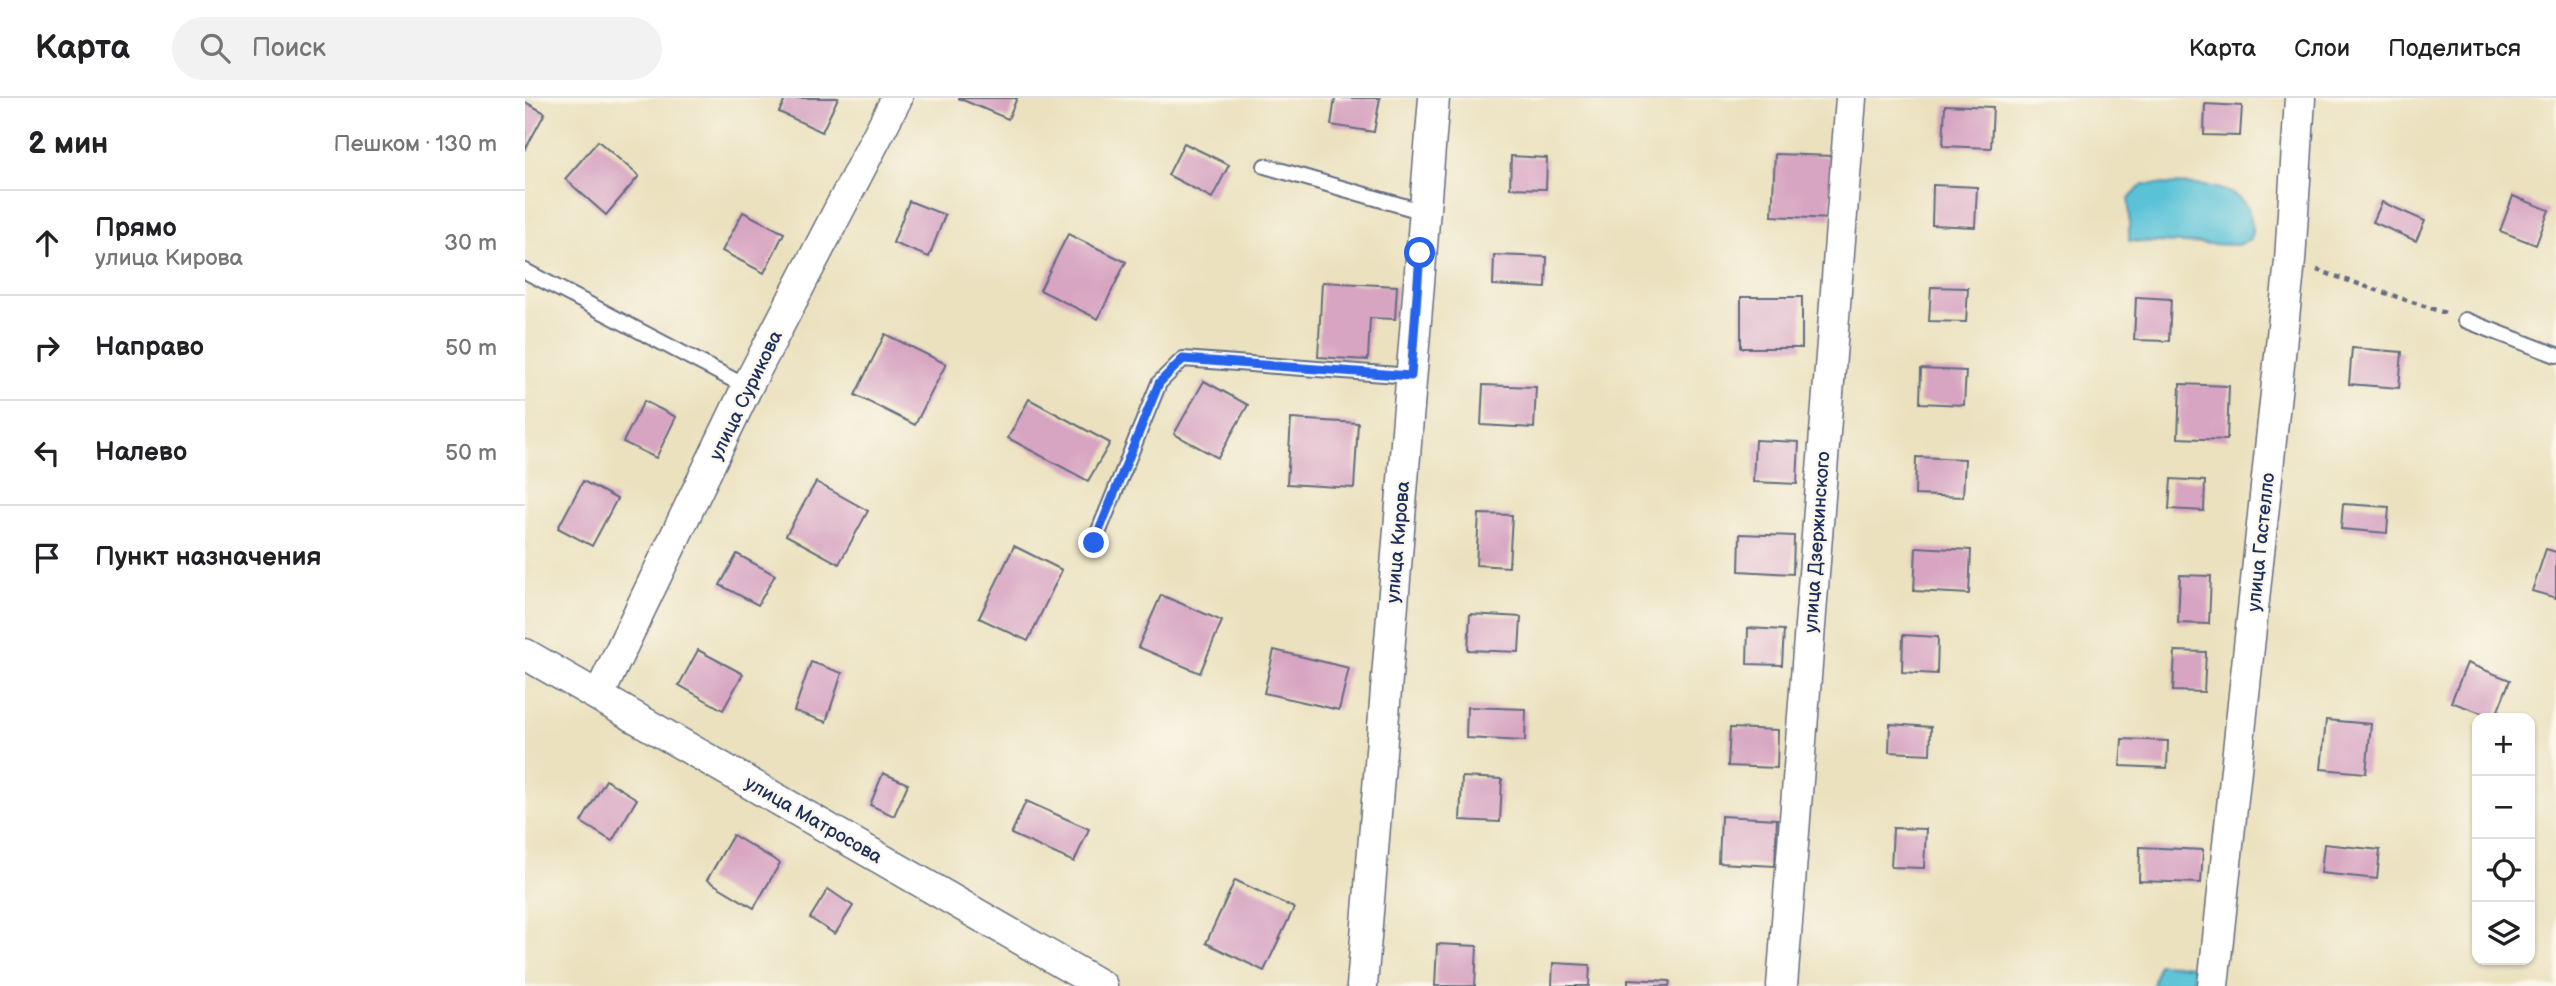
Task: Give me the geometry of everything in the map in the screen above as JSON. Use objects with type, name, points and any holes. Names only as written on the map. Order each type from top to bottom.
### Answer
[{"type":"street","name":"улица Сурикова","points":[[599,695],[747,387],[897,98]]},
{"type":"street","name":"улица Кирова","points":[[1362,986],[1434,98]]},
{"type":"street","name":"улица Дзержинского","points":[[1782,986],[1851,98]]},
{"type":"street","name":"улица Гастелло","points":[[2213,986],[2290,261],[2300,98]]},
{"type":"street","name":"улица Матросова","points":[[525,654],[1102,986]]},
{"type":"lane","points":[[1265,166],[1424,212]]},
{"type":"lane","points":[[525,271],[747,387]]},
{"type":"lane","points":[[2465,320],[2556,355]]},
{"type":"lane","points":[[1094,543],[1159,383],[1183,359],[1411,376]]},
{"type":"path","points":[[2290,261],[2465,320]]},
{"type":"water","points":[[2143,184],[2199,185],[2233,194],[2245,204],[2251,219],[2251,240],[2237,245],[2129,241],[2129,199]]},
{"type":"water","points":[[2158,964],[2194,966],[2193,986],[2153,986]]},
{"type":"building","points":[[786,98],[838,98],[822,132],[779,112]]},
{"type":"building","points":[[958,98],[1017,98],[1008,119]]},
{"type":"building","points":[[1335,98],[1380,98],[1374,132],[1331,125]]},
{"type":"building","points":[[525,102],[545,113],[525,150]]},
{"type":"building","points":[[2205,104],[2242,106],[2240,136],[2204,135]]},
{"type":"building","points":[[1945,105],[1993,107],[1991,148],[1943,146]]},
{"type":"building","points":[[598,141],[639,176],[606,215],[565,179]]},
{"type":"building","points":[[1184,143],[1229,165],[1212,198],[1168,175]]},
{"type":"building","points":[[1775,154],[1833,156],[1831,219],[1772,216]]},
{"type":"building","points":[[1511,156],[1547,158],[1546,189],[1510,188]]},
{"type":"building","points":[[1933,185],[1977,187],[1975,227],[1932,225]]},
{"type":"building","points":[[2513,196],[2549,210],[2536,245],[2500,231]]},
{"type":"building","points":[[909,201],[945,215],[929,257],[893,243]]},
{"type":"building","points":[[2382,202],[2425,221],[2416,241],[2373,222]]},
{"type":"building","points":[[743,212],[784,233],[764,273],[722,251]]},
{"type":"building","points":[[1068,234],[1126,262],[1098,319],[1040,290]]},
{"type":"building","points":[[1494,255],[1547,257],[1546,288],[1493,285]]},
{"type":"building","points":[[1322,282],[1397,286],[1395,319],[1370,318],[1368,360],[1318,357]]},
{"type":"building","points":[[1931,287],[1968,288],[1966,322],[1929,321]]},
{"type":"building","points":[[1741,297],[1802,297],[1802,348],[1741,348]]},
{"type":"building","points":[[2136,297],[2171,299],[2169,341],[2134,340]]},
{"type":"building","points":[[885,334],[946,364],[915,425],[855,395]]},
{"type":"building","points":[[2352,348],[2402,352],[2399,388],[2349,384]]},
{"type":"building","points":[[1921,369],[1966,371],[1964,405],[1920,403]]},
{"type":"building","points":[[1204,381],[1248,405],[1218,458],[1174,434]]},
{"type":"building","points":[[2180,384],[2229,386],[2227,440],[2178,438]]},
{"type":"building","points":[[1483,385],[1536,387],[1534,428],[1481,425]]},
{"type":"building","points":[[1029,399],[1110,443],[1088,481],[1008,438]]},
{"type":"building","points":[[644,401],[676,417],[656,458],[623,442]]},
{"type":"building","points":[[1291,419],[1358,423],[1354,488],[1287,484]]},
{"type":"building","points":[[1755,440],[1799,442],[1797,484],[1753,482]]},
{"type":"building","points":[[1916,457],[1965,459],[1963,497],[1915,495]]},
{"type":"building","points":[[2171,479],[2205,481],[2204,511],[2169,509]]},
{"type":"building","points":[[583,481],[617,499],[592,546],[558,528]]},
{"type":"building","points":[[816,482],[868,511],[839,564],[786,535]]},
{"type":"building","points":[[2343,504],[2389,507],[2387,533],[2341,529]]},
{"type":"building","points":[[1479,514],[1512,515],[1509,567],[1476,565]]},
{"type":"building","points":[[1740,534],[1794,536],[1793,574],[1739,571]]},
{"type":"building","points":[[1014,546],[1062,570],[1028,641],[979,618]]},
{"type":"building","points":[[1916,547],[1971,550],[1969,594],[1914,591]]},
{"type":"building","points":[[2546,549],[2556,552],[2556,598],[2532,591]]},
{"type":"building","points":[[737,554],[775,575],[758,605],[720,585]]},
{"type":"building","points":[[2180,575],[2211,576],[2209,624],[2178,623]]},
{"type":"building","points":[[1161,595],[1222,621],[1200,673],[1138,647]]},
{"type":"building","points":[[1470,614],[1521,617],[1519,652],[1468,650]]},
{"type":"building","points":[[1748,628],[1784,630],[1782,665],[1747,664]]},
{"type":"building","points":[[1903,635],[1938,637],[1937,674],[1902,672]]},
{"type":"building","points":[[698,650],[743,674],[723,710],[679,685]]},
{"type":"building","points":[[1274,650],[1349,668],[1339,710],[1264,693]]},
{"type":"building","points":[[2175,651],[2206,652],[2204,692],[2173,691]]},
{"type":"building","points":[[811,662],[842,673],[826,722],[794,711]]},
{"type":"building","points":[[2467,663],[2510,680],[2497,713],[2481,713],[2451,702]]},
{"type":"building","points":[[1467,707],[1526,709],[1525,741],[1466,738]]},
{"type":"building","points":[[2326,720],[2371,724],[2366,773],[2321,769]]},
{"type":"building","points":[[1890,724],[1931,727],[1930,754],[1889,752]]},
{"type":"building","points":[[1730,728],[1778,730],[1777,768],[1728,766]]},
{"type":"building","points":[[2122,739],[2168,741],[2167,768],[2120,766]]},
{"type":"building","points":[[883,773],[908,784],[894,816],[870,805]]},
{"type":"building","points":[[1462,777],[1502,779],[1500,822],[1460,820]]},
{"type":"building","points":[[606,780],[637,799],[612,841],[581,822]]},
{"type":"building","points":[[1026,801],[1089,829],[1074,862],[1011,834]]},
{"type":"building","points":[[1721,816],[1777,819],[1775,866],[1719,863]]},
{"type":"building","points":[[1893,828],[1926,829],[1924,868],[1891,867]]},
{"type":"building","points":[[733,835],[780,863],[754,908],[707,880]]},
{"type":"building","points":[[2324,844],[2380,850],[2377,879],[2321,873]]},
{"type":"building","points":[[2140,847],[2203,850],[2201,883],[2139,881]]},
{"type":"building","points":[[1235,880],[1294,908],[1264,971],[1206,943]]},
{"type":"building","points":[[828,889],[853,906],[835,934],[810,918]]},
{"type":"building","points":[[1437,944],[1477,946],[1475,986],[1435,986]]},
{"type":"building","points":[[1553,963],[1590,965],[1589,986],[1552,986]]},
{"type":"building","points":[[1628,979],[1670,981],[1669,986],[1628,986]]},
{"type":"route","points":[[1094,543],[1159,383],[1183,359],[1411,376],[1420,253]]}]
